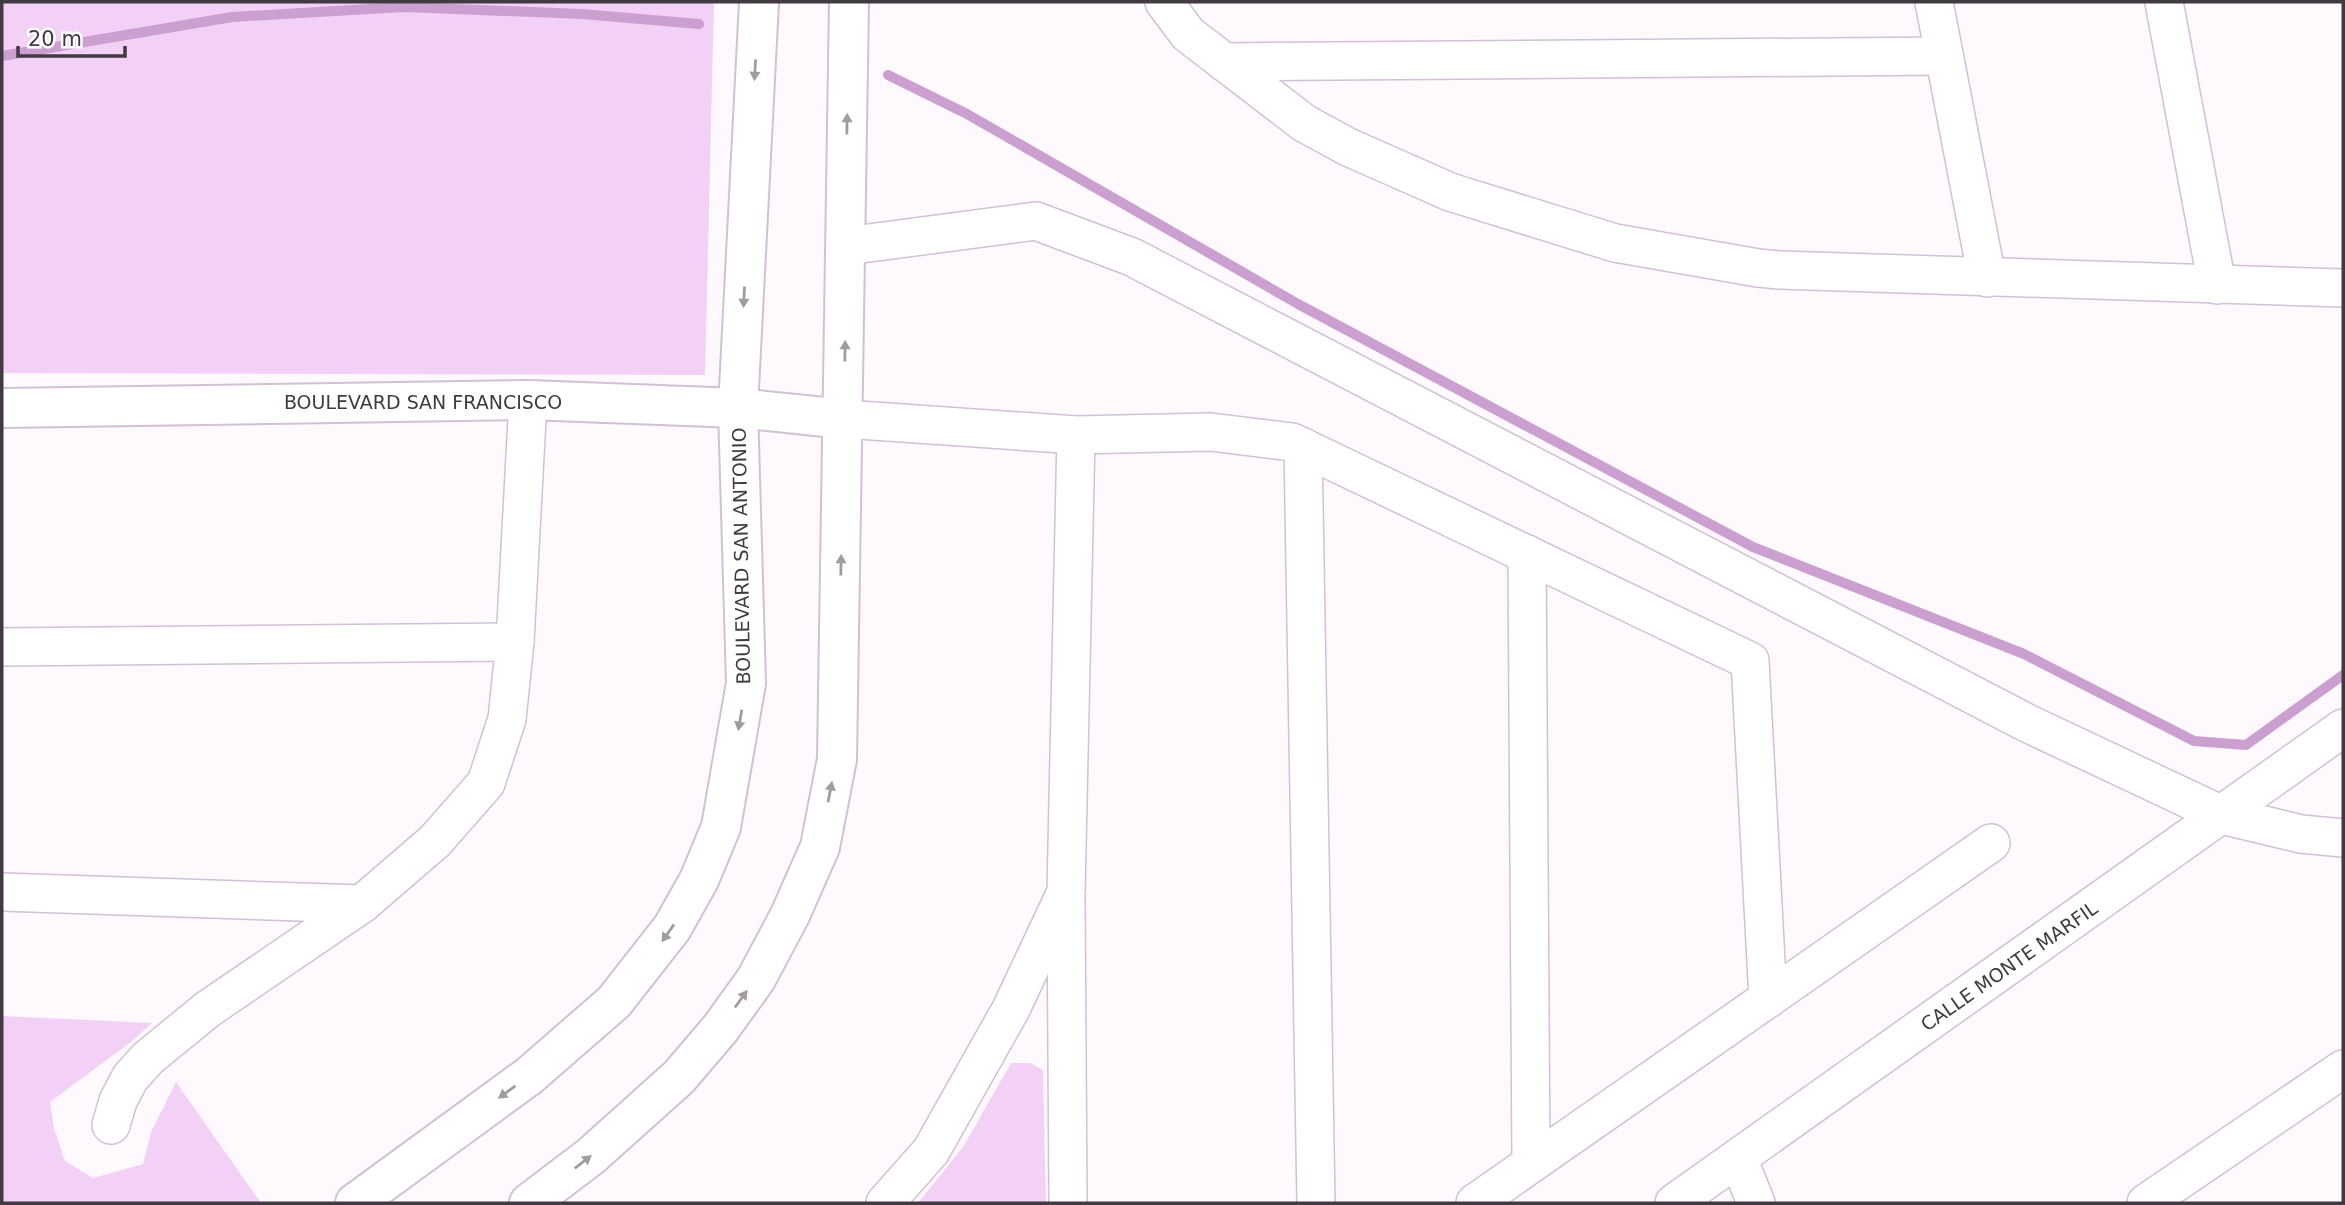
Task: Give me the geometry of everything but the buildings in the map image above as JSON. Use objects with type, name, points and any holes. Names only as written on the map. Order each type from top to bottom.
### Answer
[{"type":"street","name":"BOULEVARD SAN ANTONIO","points":[[355,1203],[529,1076],[614,1002],[672,928],[699,880],[721,827],[746,683],[738,408],[759,2]]},
{"type":"street","points":[[529,1203],[591,1156],[680,1077],[720,1029],[756,979],[790,915],[820,847],[837,759],[849,2]]},
{"type":"street","points":[[1164,2],[1188,34],[1304,122],[1348,147],[1450,191],[1615,243],[1758,268],[1987,278],[2343,288]]},
{"type":"street","points":[[1934,2],[1987,278]]},
{"type":"street","points":[[2164,2],[2217,285]]},
{"type":"street","points":[[1224,62],[1944,56]]},
{"type":"street","points":[[846,246],[1036,221],[1132,257],[2027,723],[2222,815],[2301,834],[2343,838]]},
{"type":"street","name":"BOULEVARD SAN FRANCISCO","points":[[2,408],[528,400],[738,408],[844,419]]},
{"type":"street","points":[[111,1125],[118,1101],[130,1078],[164,1044],[208,1009],[362,904],[435,841],[486,783],[507,719],[515,642],[528,400]]},
{"type":"street","points":[[844,419],[1076,435],[1211,432],[1292,442],[1750,661],[1768,999]]},
{"type":"street","points":[[1068,1203],[1066,892],[1076,435]]},
{"type":"street","points":[[1303,447],[1316,1203]]},
{"type":"street","points":[[1527,554],[1531,1164]]},
{"type":"street","points":[[2,647],[515,642]]},
{"type":"street","name":"CALLE MONTE MARFIL","points":[[1674,1203],[2343,728]]},
{"type":"street","points":[[1475,1203],[1991,844]]},
{"type":"street","points":[[2,892],[362,904]]},
{"type":"street","points":[[886,1203],[931,1152],[1011,1009],[1066,892]]},
{"type":"street","points":[[2146,1203],[2343,1069]]},
{"type":"street","points":[[1738,1158],[1756,1203]]},
{"type":"shaded area","points":[[2,2],[714,2],[705,375],[2,373]]},
{"type":"shaded area","points":[[2,1016],[152,1023],[131,1042],[50,1102],[54,1128],[65,1161],[93,1178],[143,1164],[151,1132],[176,1082],[261,1203],[2,1203]]},
{"type":"shaded area","points":[[1011,1063],[1030,1063],[1043,1070],[1046,1203],[918,1203],[963,1147]]},
{"type":"waterway","points":[[2,56],[232,17],[404,7],[582,14],[699,24]]},
{"type":"waterway","points":[[888,75],[967,114],[1298,304],[1753,547],[2024,654],[2194,741],[2246,745],[2343,675]]}]
